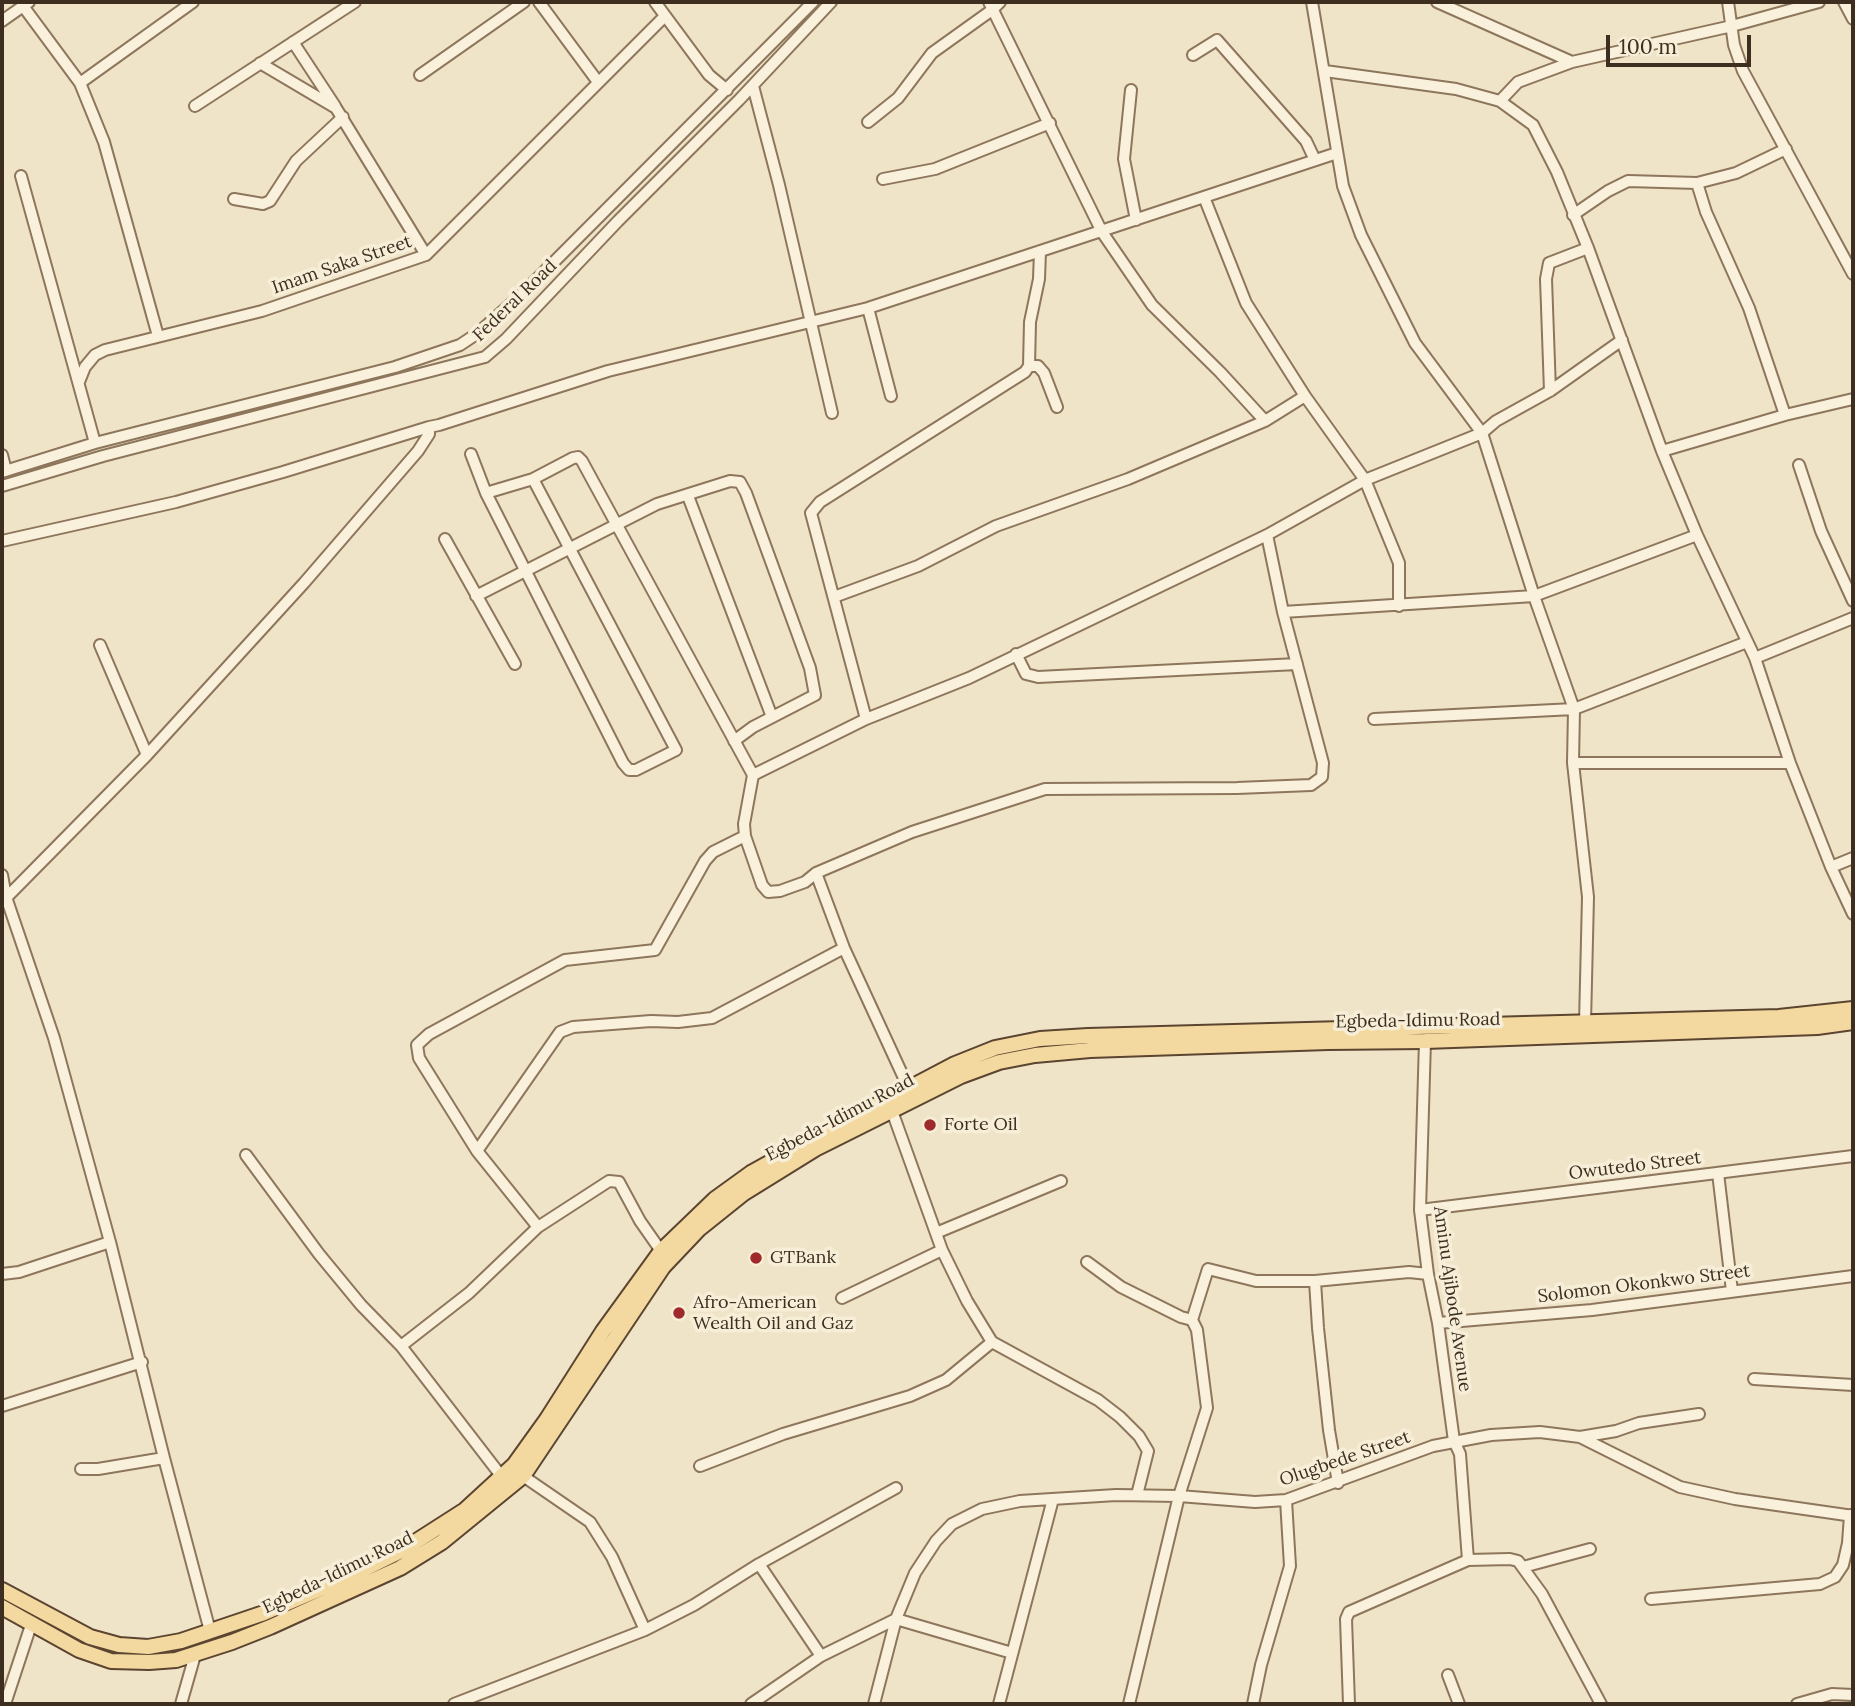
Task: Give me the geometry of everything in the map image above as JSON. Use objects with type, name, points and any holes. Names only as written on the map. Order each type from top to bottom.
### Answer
[{"type":"main road","name":"Egbeda-Idimu Road","points":[[2,1590],[90,1637],[119,1645],[148,1647],[267,1620],[400,1568],[442,1542],[523,1476],[662,1251],[715,1199],[751,1173],[809,1140],[955,1064],[995,1048],[1040,1039],[1779,1017],[1853,1009]]},
{"type":"main road","name":"Egbeda-Idimu Road","points":[[2,1607],[79,1650],[111,1661],[149,1662],[195,1655],[401,1551],[465,1510],[502,1477],[586,1371],[663,1267],[699,1230],[744,1193],[815,1149],[961,1076],[999,1062],[1035,1055],[1090,1050],[1817,1027],[1853,1022]]},
{"type":"street","points":[[80,83],[193,2]]},
{"type":"street","points":[[195,106],[355,2]]},
{"type":"street","points":[[419,75],[524,2]]},
{"type":"street","points":[[539,2],[598,82]]},
{"type":"street","points":[[655,2],[709,75],[727,90]]},
{"type":"street","name":"Federal Road","points":[[4,472],[95,443],[395,367],[460,345],[478,333],[521,295],[813,2]]},
{"type":"street","name":"Federal Road","points":[[2,486],[103,456],[485,357],[506,339],[753,86],[831,2]]},
{"type":"street","points":[[1312,2],[1343,186],[1361,235],[1415,343],[1482,433],[1534,596],[1574,709],[1573,762],[1588,897],[1585,1023]]},
{"type":"street","points":[[1437,2],[1572,62]]},
{"type":"street","points":[[1728,2],[1734,45],[1743,71],[1853,274]]},
{"type":"street","points":[[1500,102],[1518,82],[1572,62],[1732,26],[1819,2]]},
{"type":"street","points":[[1844,2],[1853,19]]},
{"type":"street","points":[[2,21],[26,4],[80,83],[104,142],[158,336]]},
{"type":"street","points":[[868,121],[898,98],[932,53],[994,5],[1102,232],[1152,305],[1265,421]]},
{"type":"street","name":"Imam Saka Street","points":[[79,382],[85,367],[95,355],[105,350],[262,311],[426,255],[665,16]]},
{"type":"street","points":[[1194,55],[1217,40],[1306,141],[1315,160]]},
{"type":"street","points":[[293,42],[340,113],[426,255]]},
{"type":"street","points":[[260,63],[340,113]]},
{"type":"street","points":[[1325,71],[1456,89],[1500,102],[1533,125],[1557,172],[1588,248],[1662,451],[1697,535],[1755,658],[1790,762],[1831,867],[1853,914]]},
{"type":"street","points":[[753,86],[832,413]]},
{"type":"street","points":[[1131,90],[1124,159],[1136,220]]},
{"type":"street","points":[[234,199],[263,204],[270,201],[296,161],[340,113]]},
{"type":"street","points":[[883,179],[935,169],[1050,123]]},
{"type":"street","points":[[1573,215],[1628,181],[1697,183],[1737,173],[1786,149]]},
{"type":"street","points":[[2,541],[176,502],[283,472],[608,371],[868,309],[1337,153]]},
{"type":"street","points":[[21,176],[95,443]]},
{"type":"street","points":[[1697,183],[1706,212],[1749,308],[1785,415]]},
{"type":"street","points":[[1204,197],[1246,303],[1305,396],[1365,480],[1399,564],[1399,606]]},
{"type":"street","points":[[578,238],[590,250]]},
{"type":"street","points":[[1550,391],[1546,279],[1549,262],[1588,248]]},
{"type":"street","points":[[1029,366],[1030,322],[1039,279],[1040,251]]},
{"type":"street","points":[[868,309],[891,396]]},
{"type":"street","points":[[753,775],[866,719],[969,678],[1267,534],[1365,480],[1482,433],[1496,421],[1550,391],[1622,340]]},
{"type":"street","points":[[866,719],[810,513],[820,502],[1014,380],[1029,366],[1038,366],[1044,373],[1057,407]]},
{"type":"street","points":[[834,597],[918,566],[996,526],[1128,479],[1265,421],[1305,396]]},
{"type":"street","points":[[1662,451],[1785,415],[1853,399]]},
{"type":"street","points":[[4,899],[147,755],[304,583],[407,465],[429,434],[429,427]]},
{"type":"street","points":[[471,454],[486,493],[623,763],[629,770],[636,770],[676,750],[533,479]]},
{"type":"street","points":[[2,455],[4,472]]},
{"type":"street","points":[[486,493],[533,479],[578,457],[753,775],[744,824],[762,885],[768,892],[780,891],[805,882],[816,873],[912,832],[1045,789],[1237,788],[1311,785],[1322,778],[1323,763],[1283,612],[1267,534]]},
{"type":"street","points":[[1799,465],[1821,531],[1853,601]]},
{"type":"street","points":[[476,596],[657,504],[730,481],[740,482],[814,680],[815,695],[772,716],[734,741]]},
{"type":"street","points":[[688,496],[772,716]]},
{"type":"street","points":[[1283,612],[1534,596],[1697,535]]},
{"type":"street","points":[[444,538],[514,664]]},
{"type":"street","points":[[1755,658],[1853,618]]},
{"type":"street","points":[[1374,719],[1574,709],[1747,642]]},
{"type":"street","points":[[100,645],[147,755]]},
{"type":"street","points":[[1016,654],[1026,674],[1038,677],[1297,664]]},
{"type":"street","points":[[1573,762],[1790,762]]},
{"type":"street","points":[[538,1227],[477,1151],[419,1058],[416,1045],[429,1034],[565,960],[654,950],[705,861],[713,852],[746,836]]},
{"type":"street","points":[[1831,867],[1853,858]]},
{"type":"street","points":[[816,873],[844,948],[909,1089]]},
{"type":"street","points":[[2,874],[4,899],[54,1038],[142,1362],[164,1458],[210,1631]]},
{"type":"street","points":[[477,1151],[560,1032],[573,1027],[712,1018],[844,948]]},
{"type":"street","name":"Aminu Ajibode Avenue","points":[[1424,1041],[1420,1210],[1454,1441],[1460,1454],[1468,1560]]},
{"type":"street","points":[[892,1111],[943,1250],[967,1301],[992,1342],[1098,1400],[1139,1436],[1148,1451],[1137,1495]]},
{"type":"street","points":[[246,1155],[319,1254],[361,1305],[401,1346],[502,1477]]},
{"type":"street","name":"Owutedo Street","points":[[1420,1210],[1853,1156]]},
{"type":"street","points":[[1718,1173],[1732,1291]]},
{"type":"street","points":[[401,1346],[469,1293],[538,1227],[614,1180],[619,1182],[626,1192],[640,1221],[662,1251]]},
{"type":"street","points":[[936,1233],[1062,1181]]},
{"type":"street","points":[[2,1274],[19,1272],[110,1242]]},
{"type":"street","points":[[842,1298],[943,1250]]},
{"type":"street","points":[[1087,1262],[1121,1287],[1192,1320]]},
{"type":"street","points":[[1129,1704],[1179,1496],[1207,1408],[1198,1339],[1192,1320],[1208,1269],[1256,1282],[1315,1281],[1409,1272],[1428,1274]]},
{"type":"street","name":"Solomon Okonkwo Street","points":[[1438,1323],[1591,1310],[1853,1276]]},
{"type":"street","points":[[1315,1281],[1329,1430],[1338,1483]]},
{"type":"street","points":[[700,1466],[783,1434],[910,1396],[946,1380],[992,1342]]},
{"type":"street","points":[[2,1406],[142,1362]]},
{"type":"street","points":[[1754,1379],[1853,1385]]},
{"type":"street","points":[[1580,1437],[1616,1431],[1639,1423],[1699,1414]]},
{"type":"street","name":"Olugbede Street","points":[[874,1704],[897,1619],[915,1573],[936,1541],[952,1524],[982,1509],[1053,1499],[1137,1495],[1255,1502],[1286,1500],[1433,1446],[1491,1435],[1540,1432],[1580,1437],[1681,1486],[1735,1499],[1852,1515]]},
{"type":"street","points":[[81,1469],[97,1469],[164,1458]]},
{"type":"street","points":[[523,1476],[590,1522],[612,1557],[645,1630]]},
{"type":"street","points":[[454,1704],[645,1630],[694,1605],[759,1564],[896,1488]]},
{"type":"street","points":[[999,1704],[1053,1499]]},
{"type":"street","points":[[1253,1704],[1261,1665],[1290,1566],[1286,1500]]},
{"type":"street","points":[[1651,1599],[1819,1584],[1827,1581],[1835,1577],[1843,1565],[1852,1515]]},
{"type":"street","points":[[1523,1567],[1590,1549]]},
{"type":"street","points":[[1349,1704],[1346,1619],[1349,1612],[1468,1560],[1510,1559],[1518,1561],[1542,1594],[1601,1704]]},
{"type":"street","points":[[759,1564],[821,1656]]},
{"type":"street","points":[[751,1704],[821,1656],[897,1619],[1012,1653]]},
{"type":"street","points":[[5,1704],[32,1622]]},
{"type":"street","points":[[181,1704],[195,1655]]},
{"type":"street","points":[[1448,1675],[1459,1704]]},
{"type":"street","points":[[1797,1704],[1832,1694],[1853,1695]]},
{"type":"place","name":"Forte Oil","points":[[930,1125]]},
{"type":"place","name":"GTBank","points":[[756,1258]]},
{"type":"place","name":"Afro-American Wealth Oil and Gaz","points":[[679,1313]]}]
